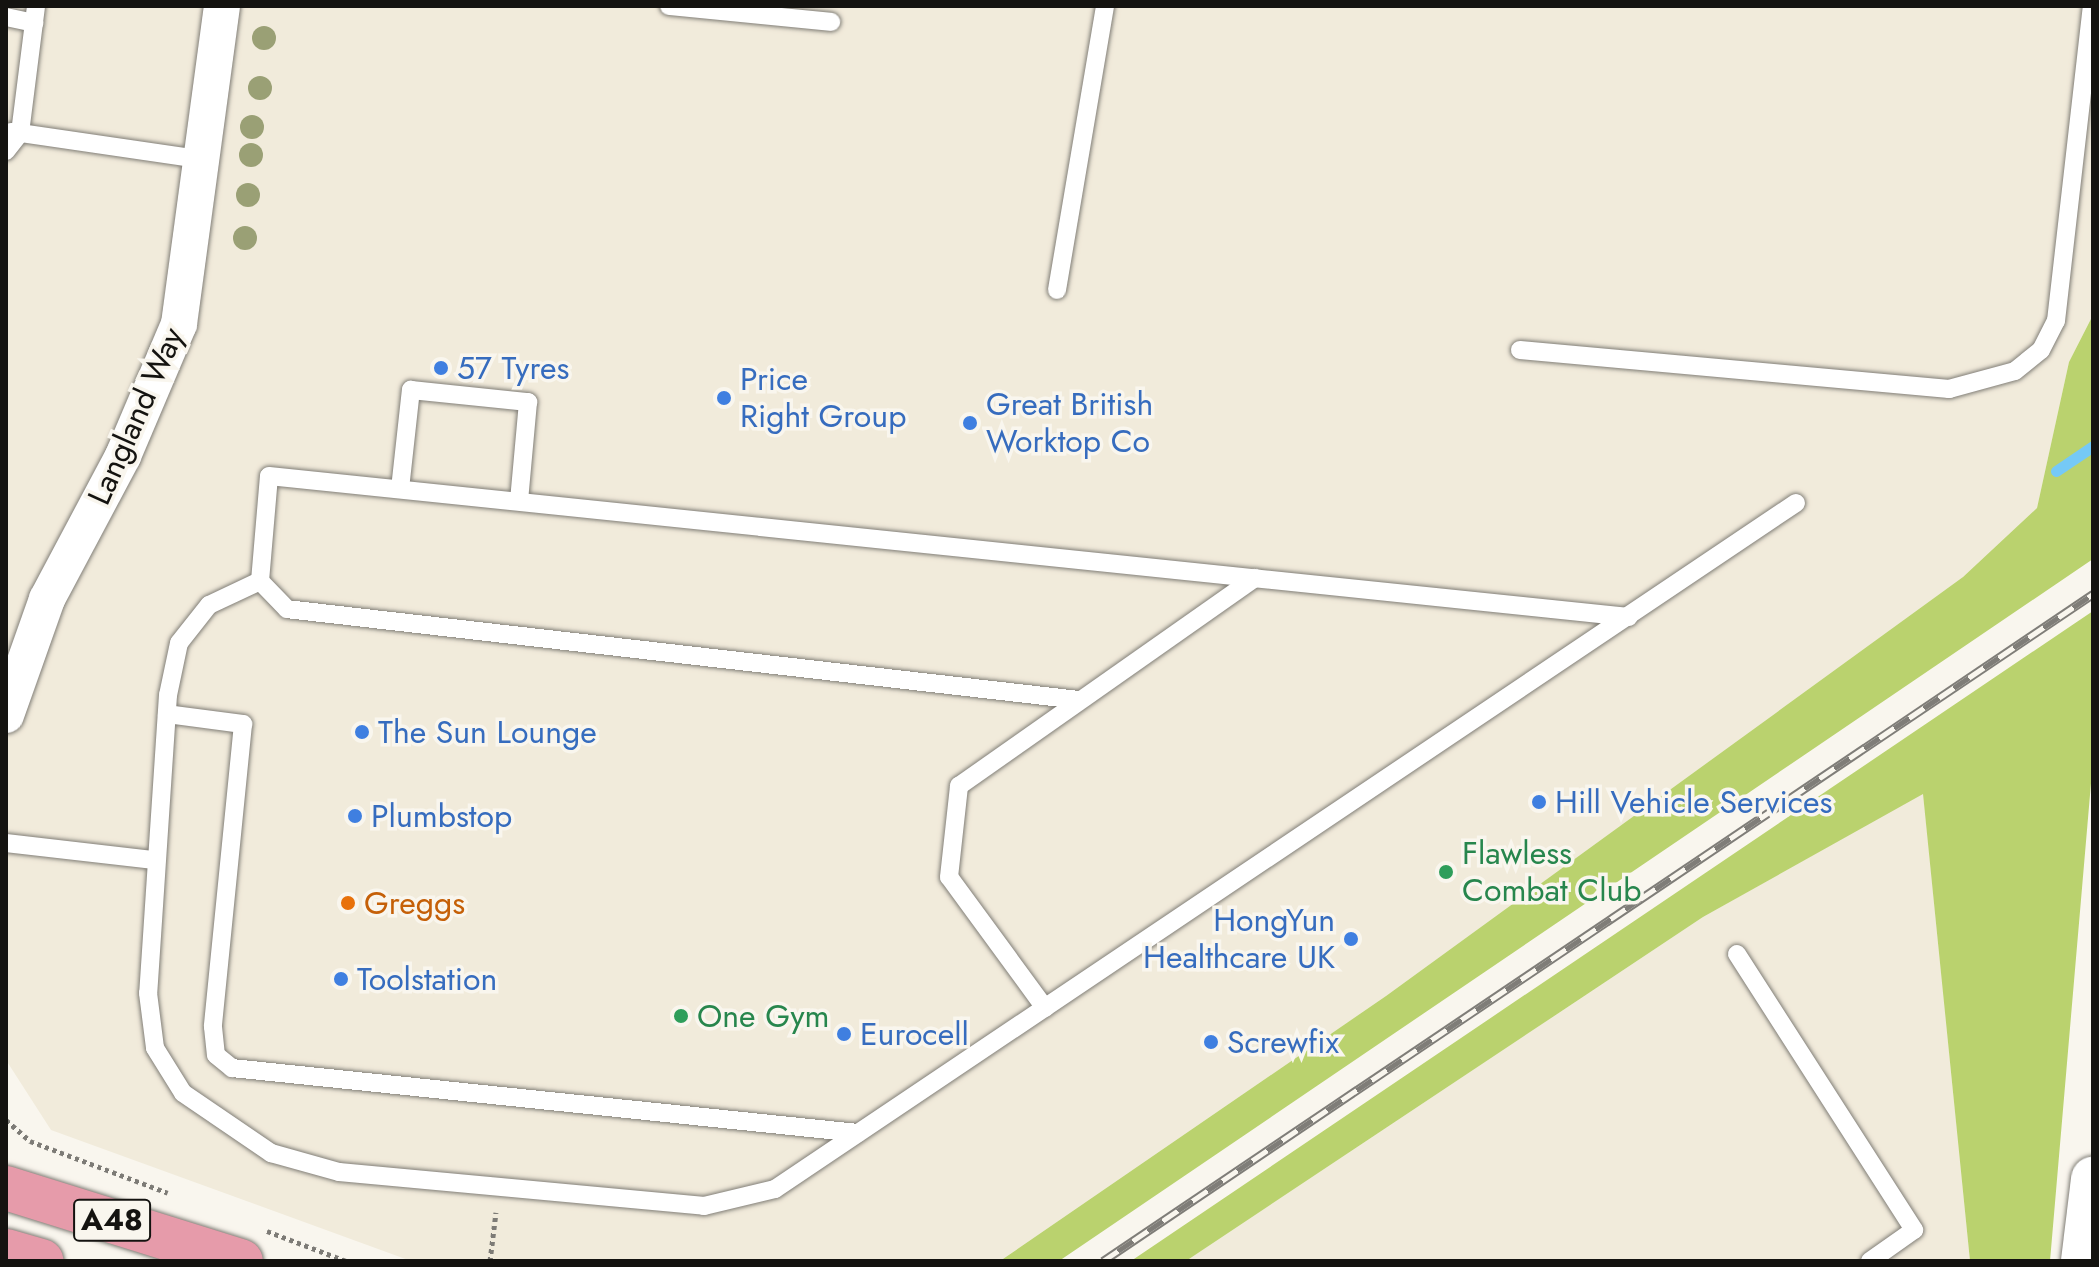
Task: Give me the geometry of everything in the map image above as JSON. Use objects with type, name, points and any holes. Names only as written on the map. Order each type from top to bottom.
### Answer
[{"type":"main road","name":"A48","points":[[8,1186],[241,1261]]},
{"type":"main road","name":"A48","points":[[6,1251],[42,1261]]},
{"type":"street","name":"Langland Way","points":[[6,715],[11,675],[179,324],[206,160],[222,6]]},
{"type":"street","points":[[2083,1261],[2093,1179]]},
{"type":"lane","points":[[669,6],[831,22]]},
{"type":"lane","points":[[1057,290],[1105,6]]},
{"type":"lane","points":[[1520,350],[1949,389],[2015,371],[2041,350],[2056,321],[2092,6]]},
{"type":"lane","points":[[6,17],[35,14],[13,132],[6,151]]},
{"type":"lane","points":[[13,132],[206,160]]},
{"type":"lane","points":[[400,489],[411,390],[528,402],[519,501]]},
{"type":"lane","points":[[1079,700],[287,609],[260,581],[269,476],[1629,617]]},
{"type":"lane","points":[[260,581],[209,605],[179,643],[167,714],[152,860],[148,993],[155,1048],[183,1093],[271,1153],[339,1172],[704,1206],[743,1200],[775,1189],[1796,503]]},
{"type":"lane","points":[[1045,1008],[949,877],[959,786],[1255,578]]},
{"type":"lane","points":[[167,714],[243,724],[213,1027],[216,1055],[232,1068],[858,1133]]},
{"type":"lane","points":[[6,843],[152,860]]},
{"type":"lane","points":[[1737,954],[1914,1230],[1870,1261]]},
{"type":"path","points":[[490,1261],[499,1187]]},
{"type":"shaded area","points":[[6,6],[2093,6],[2093,315],[2069,362],[2037,508],[1963,577],[1386,996],[1000,1261],[411,1261],[51,1130],[6,1060]]},
{"type":"shaded area","points":[[1923,793],[1970,1261],[1186,1261],[1703,917]]},
{"type":"green space","points":[[2093,315],[2093,559],[1059,1261],[1000,1261],[1386,996],[1963,577],[2037,508],[2069,362]]},
{"type":"green space","points":[[2093,611],[2093,760],[2050,1261],[1970,1261],[1923,794],[1703,917],[1186,1261],[1131,1261]]},
{"type":"waterway","points":[[2056,471],[2093,446]]},
{"type":"railway","points":[[1103,1261],[2093,594]]},
{"type":"place","name":"57 Tyres","points":[[441,368]]},
{"type":"place","name":"Price Right Group","points":[[724,398]]},
{"type":"place","name":"Great British Worktop Co","points":[[970,423]]},
{"type":"place","name":"The Sun Lounge","points":[[362,732]]},
{"type":"place","name":"Hill Vehicle Services","points":[[1539,802]]},
{"type":"place","name":"Plumbstop","points":[[355,816]]},
{"type":"place","name":"Flawless Combat Club","points":[[1446,872]]},
{"type":"place","name":"Greggs","points":[[348,903]]},
{"type":"place","name":"HongYun Healthcare UK","points":[[1351,939]]},
{"type":"place","name":"Toolstation","points":[[341,979]]},
{"type":"place","name":"One Gym","points":[[681,1016]]},
{"type":"place","name":"Eurocell","points":[[844,1034]]},
{"type":"place","name":"Screwfix","points":[[1211,1042]]}]
